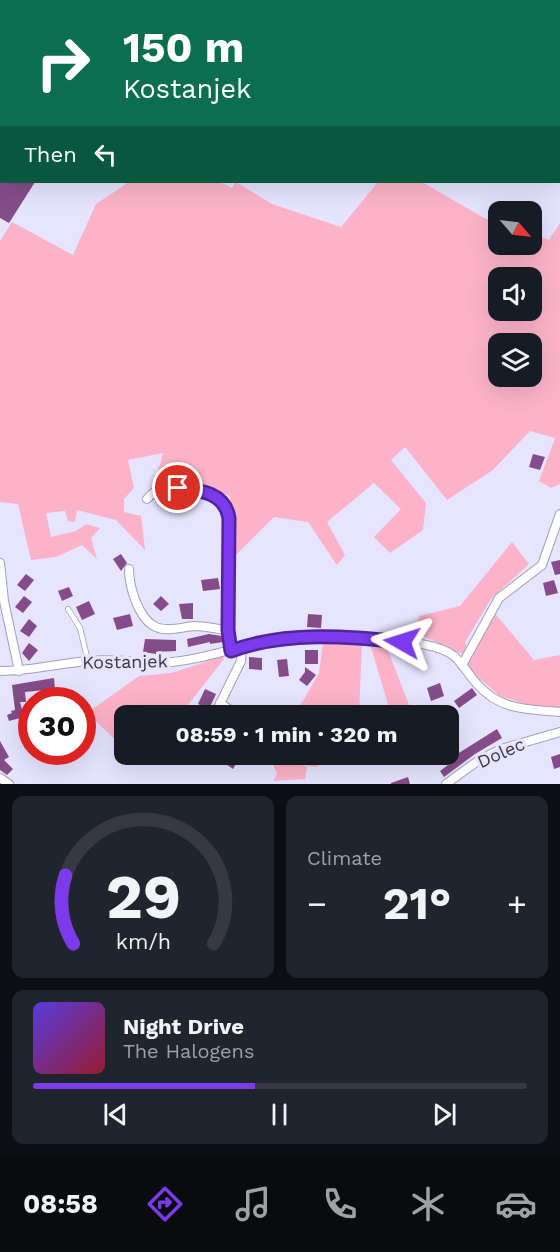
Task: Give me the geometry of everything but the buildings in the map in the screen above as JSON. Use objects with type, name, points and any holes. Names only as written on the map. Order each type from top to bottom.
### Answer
[{"type":"street","points":[[147,499],[155,491],[168,488],[193,489],[213,496],[227,507],[229,518],[228,630],[231,651]]},
{"type":"street","points":[[462,665],[498,598],[542,564],[560,514]]},
{"type":"street","points":[[0,563],[4,601],[19,671]]},
{"type":"street","name":"Kostanjek","points":[[129,569],[132,594],[150,623],[158,628],[196,626],[228,630]]},
{"type":"street","name":"Kostanjek","points":[[0,671],[19,671],[88,661],[172,662],[269,641],[358,637],[437,648],[453,655],[479,686],[509,706],[517,709],[560,712]]},
{"type":"street","points":[[223,705],[220,703],[241,661],[242,647]]},
{"type":"street","name":"Dolec","points":[[446,784],[479,760],[501,749],[560,732]]},
{"type":"street","points":[[0,778],[9,784]]},
{"type":"lane","points":[[68,609],[80,628],[88,661]]},
{"type":"shaded area","points":[[128,183],[222,183],[232,188],[238,183],[272,204],[341,227],[377,183],[424,183],[488,219],[488,255],[542,255],[542,237],[549,240],[560,223],[560,484],[551,488],[539,481],[555,438],[530,431],[493,470],[447,500],[405,447],[391,460],[426,503],[423,530],[390,553],[374,537],[401,509],[374,483],[327,522],[345,555],[337,565],[308,522],[274,517],[232,559],[230,496],[191,483],[155,483],[163,453],[128,460],[134,488],[124,499],[124,512],[141,516],[145,550],[116,520],[77,510],[75,522],[68,521],[65,511],[46,513],[51,537],[76,531],[86,524],[100,528],[91,538],[97,559],[82,545],[56,557],[31,560],[18,504],[0,502],[0,241],[12,222],[73,255],[96,204]]},
{"type":"shaded area","points":[[512,542],[529,564],[491,599],[465,642],[469,657],[416,633],[419,616],[460,606]]},
{"type":"shaded area","points":[[493,611],[534,660],[560,655],[560,708],[528,705],[500,696],[465,666]]},
{"type":"shaded area","points":[[323,642],[362,642],[359,705],[300,705],[319,673]]},
{"type":"shaded area","points":[[385,643],[409,705],[388,705],[370,644]]},
{"type":"shaded area","points":[[222,656],[224,659],[188,705],[114,705],[114,739],[96,722],[96,707],[139,676],[171,673],[206,662],[207,659]]},
{"type":"shaded area","points":[[273,765],[307,767],[305,779],[273,781],[277,774]]},
{"type":"route","points":[[178,488],[201,491],[223,502],[227,507],[229,518],[228,630],[231,651],[269,641],[304,638],[358,637],[402,642]]}]
